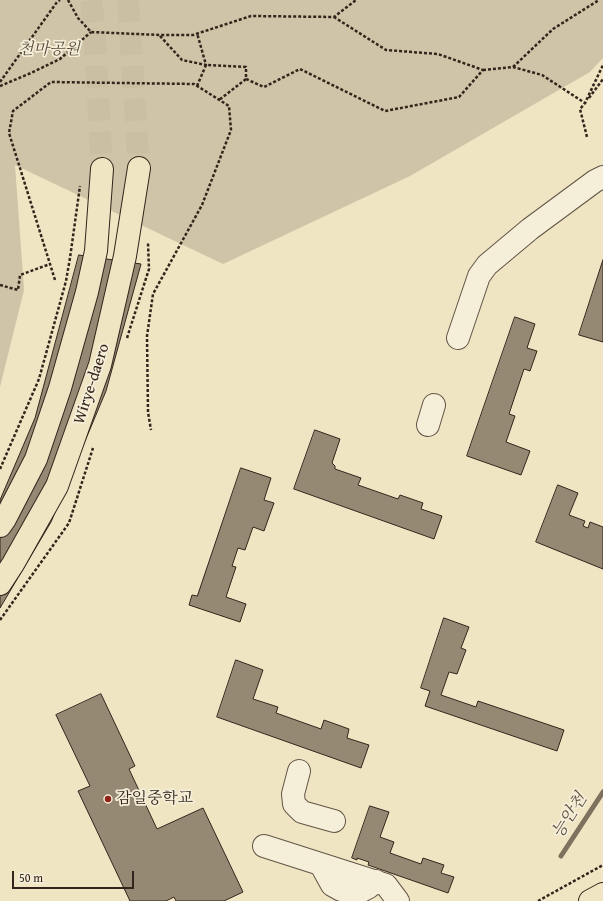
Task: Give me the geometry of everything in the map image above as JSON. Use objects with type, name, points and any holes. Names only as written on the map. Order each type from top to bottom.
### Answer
[{"type":"main road","name":"Wirye-daero","points":[[0,584],[57,486],[100,365],[125,256],[139,168]]},
{"type":"main road","name":"Wirye-daero","points":[[0,526],[36,460],[60,388],[87,292],[96,251],[102,169]]},
{"type":"main road","points":[[590,901],[603,894]]},
{"type":"lane","points":[[458,338],[479,276],[487,265],[530,229],[595,181],[603,177]]},
{"type":"lane","points":[[428,425],[434,405]]},
{"type":"lane","points":[[299,771],[293,794],[294,804],[302,812],[334,821]]},
{"type":"lane","points":[[264,846],[386,885],[398,901]]},
{"type":"path","points":[[0,82],[60,0]]},
{"type":"path","points":[[68,0],[78,18],[91,32]]},
{"type":"path","points":[[334,17],[356,0]]},
{"type":"path","points":[[513,67],[553,29],[599,0]]},
{"type":"path","points":[[0,86],[60,59],[91,32],[193,35],[251,16],[334,17],[386,50],[438,54],[483,70],[513,67],[542,75],[585,103]]},
{"type":"path","points":[[197,34],[206,66],[197,86]]},
{"type":"path","points":[[160,35],[182,60],[206,66],[246,67],[246,79]]},
{"type":"path","points":[[585,103],[603,65]]},
{"type":"path","points":[[246,79],[264,86],[300,69],[385,111],[459,97],[483,70]]},
{"type":"path","points":[[219,100],[246,79]]},
{"type":"path","points":[[587,136],[580,109],[603,79]]},
{"type":"path","points":[[0,469],[39,379],[54,326],[66,281],[81,182]]},
{"type":"path","points":[[0,285],[18,290],[20,275],[50,264]]},
{"type":"path","points":[[538,901],[603,865]]},
{"type":"green space","name":"천마공원","points":[[0,0],[603,0],[603,58],[590,72],[410,176],[223,264],[15,165],[24,290],[0,387]]},
{"type":"building","points":[[79,255],[141,264],[106,391],[51,522],[0,608],[0,500],[35,418]]},
{"type":"building","points":[[603,260],[603,342],[579,335]]},
{"type":"building","points":[[515,317],[535,324],[527,348],[537,351],[530,371],[524,369],[509,414],[515,416],[506,442],[530,451],[521,475],[467,456]]},
{"type":"building","points":[[315,430],[340,439],[332,463],[335,466],[335,469],[361,478],[358,485],[398,499],[400,495],[423,503],[421,509],[442,516],[434,539],[294,489]]},
{"type":"building","points":[[241,468],[271,478],[264,500],[274,503],[264,531],[253,527],[245,550],[238,548],[232,566],[236,567],[226,597],[246,604],[240,622],[189,605],[192,595],[197,596]]},
{"type":"building","points":[[558,485],[578,493],[569,515],[585,521],[583,526],[588,528],[590,522],[603,527],[603,569],[536,542]]},
{"type":"building","points":[[444,618],[469,627],[461,648],[466,650],[457,674],[449,672],[441,695],[476,707],[478,701],[564,730],[557,751],[425,706],[430,691],[421,688]]},
{"type":"building","points":[[236,660],[263,670],[253,699],[278,707],[276,713],[321,729],[324,720],[349,729],[347,738],[369,745],[361,768],[217,717]]},
{"type":"building","points":[[101,694],[135,766],[129,769],[157,829],[203,808],[243,892],[224,901],[176,901],[174,897],[166,901],[130,901],[78,791],[90,786],[56,715]]},
{"type":"building","points":[[370,806],[389,812],[380,837],[394,842],[390,853],[421,864],[423,858],[444,865],[441,873],[454,877],[448,893],[368,865],[369,862],[352,858]]},
{"type":"waterway","name":"능안천","points":[[561,856],[603,792]]},
{"type":"tunnel","points":[[91,0],[94,24],[102,169]]},
{"type":"tunnel","points":[[128,0],[139,168]]},
{"type":"place","name":"감일중학교","points":[[108,799]]}]
